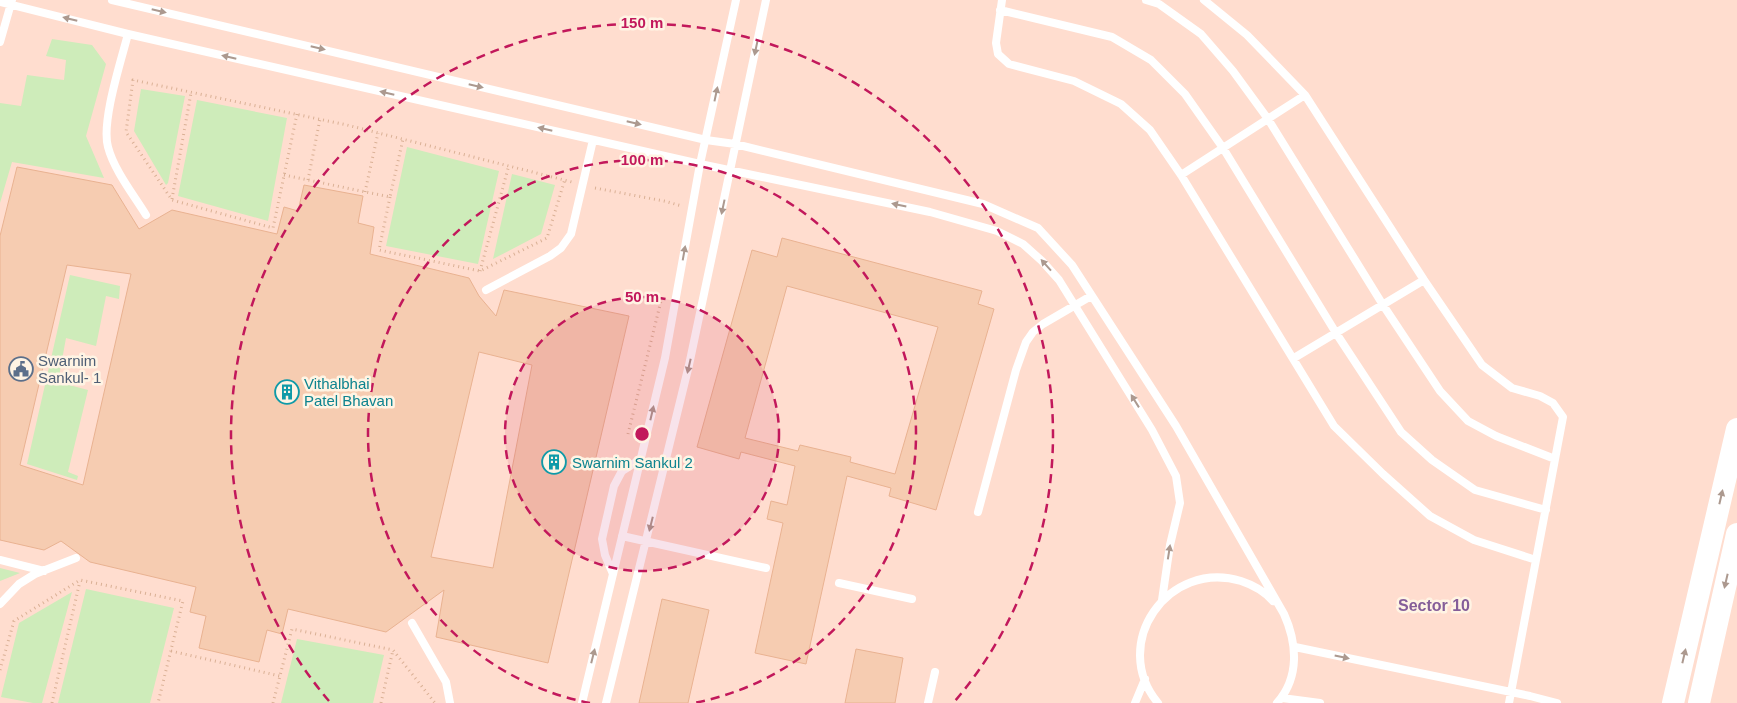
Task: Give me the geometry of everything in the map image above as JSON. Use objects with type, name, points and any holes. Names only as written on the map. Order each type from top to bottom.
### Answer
[{"type":"street","points":[[1673,703],[1737,429]]},
{"type":"street","points":[[1699,703],[1737,534]]},
{"type":"lane","points":[[112,0],[706,140],[736,144],[983,204],[1038,228],[1072,265],[1176,426],[1284,614],[1291,630],[1295,647],[1294,665],[1290,682],[1280,700],[1320,703]]},
{"type":"lane","points":[[582,703],[665,358],[700,164],[736,0]]},
{"type":"lane","points":[[606,703],[690,365],[766,0]]},
{"type":"lane","points":[[1002,0],[996,43],[998,54],[1009,64],[1074,81],[1121,104],[1150,130],[1181,175],[1334,426],[1383,474],[1430,516],[1474,540],[1536,560]]},
{"type":"lane","points":[[1146,0],[1159,4],[1201,34],[1233,71],[1268,119],[1383,305],[1440,391],[1468,421],[1496,436],[1555,459]]},
{"type":"lane","points":[[1204,0],[1247,35],[1305,95],[1424,280],[1482,365],[1512,388],[1540,396],[1553,403],[1563,417],[1509,703]]},
{"type":"lane","points":[[0,2],[12,2],[128,34],[593,140],[930,212],[997,231],[1023,244],[1059,280],[1152,430],[1176,476],[1180,503],[1170,545],[1162,600]]},
{"type":"lane","points":[[0,42],[12,2]]},
{"type":"lane","points":[[1000,10],[1112,37],[1151,60],[1185,94],[1223,148],[1336,333],[1401,432],[1432,460],[1475,490],[1546,510]]},
{"type":"lane","points":[[128,34],[106,130],[108,147],[115,164],[146,215]]},
{"type":"lane","points":[[1181,175],[1305,95]]},
{"type":"lane","points":[[486,290],[550,256],[561,248],[571,234],[593,140]]},
{"type":"lane","points":[[1294,358],[1424,280]]},
{"type":"lane","points":[[978,512],[1016,370],[1026,342],[1033,332],[1091,296]]},
{"type":"lane","points":[[613,574],[605,555],[602,538],[614,486],[622,471],[641,459]]},
{"type":"lane","points":[[622,536],[766,568]]},
{"type":"lane","points":[[0,604],[19,584],[44,570],[76,558]]},
{"type":"lane","points":[[0,560],[44,570]]},
{"type":"lane","points":[[1158,703],[1144,678],[1141,657],[1143,634],[1152,614],[1162,600],[1184,584],[1206,578],[1229,578],[1250,584],[1269,597],[1284,614]]},
{"type":"lane","points":[[839,583],[912,599]]},
{"type":"lane","points":[[412,623],[446,682],[450,703]]},
{"type":"lane","points":[[1295,647],[1557,703]]},
{"type":"lane","points":[[928,703],[935,672]]},
{"type":"lane","points":[[1134,703],[1144,678]]},
{"type":"path","points":[[297,114],[273,228],[172,200],[126,132],[133,80],[297,114],[378,132],[565,179],[583,186],[664,201],[684,207]]},
{"type":"path","points":[[172,200],[191,93]]},
{"type":"path","points":[[308,180],[320,119]]},
{"type":"path","points":[[366,192],[378,132]]},
{"type":"path","points":[[403,139],[379,250],[480,271],[547,238],[565,179]]},
{"type":"path","points":[[480,271],[509,165]]},
{"type":"path","points":[[284,174],[390,197]]},
{"type":"path","points":[[628,434],[663,292]]},
{"type":"path","points":[[52,703],[80,580]]},
{"type":"path","points":[[0,670],[14,620],[80,580],[183,601],[158,703]]},
{"type":"path","points":[[273,703],[292,629],[394,650],[435,703]]},
{"type":"path","points":[[381,703],[394,650]]},
{"type":"path","points":[[171,651],[280,676]]},
{"type":"shaded area","name":"Sector 10","points":[[0,0],[1737,0],[1737,703],[0,703]]},
{"type":"green space","points":[[52,39],[92,45],[106,64],[86,136],[104,178],[12,162],[0,203],[0,103],[21,106],[27,75],[64,80],[66,60],[46,56]]},
{"type":"green space","points":[[141,89],[185,96],[168,183],[166,185],[134,131]]},
{"type":"green space","points":[[197,100],[287,118],[268,221],[178,196]]},
{"type":"green space","points":[[407,147],[499,171],[478,264],[386,246]]},
{"type":"green space","points":[[512,174],[555,185],[541,234],[493,259]]},
{"type":"green space","points":[[70,275],[120,286],[119,299],[106,296],[96,346],[66,338],[58,382],[88,390],[68,472],[78,476],[77,480],[27,464]]},
{"type":"green space","points":[[0,568],[20,573],[0,581]]},
{"type":"green space","points":[[86,589],[174,608],[150,703],[58,703]]},
{"type":"green space","points":[[72,592],[42,703],[1,697],[19,623]]},
{"type":"green space","points":[[297,639],[384,655],[373,703],[281,703]]},
{"type":"building","name":"Vithalbhai Patel Bhavan","points":[[17,167],[112,185],[139,229],[172,210],[277,234],[284,207],[298,211],[304,185],[363,196],[358,223],[374,227],[370,254],[469,278],[479,296],[496,316],[504,290],[629,316],[548,663],[436,637],[444,590],[386,632],[288,609],[282,634],[267,630],[259,662],[199,648],[206,616],[190,612],[196,587],[90,562],[61,541],[44,550],[0,540],[0,236]],"holes":[[[67,265],[131,274],[83,485],[20,465]],[[479,352],[532,365],[493,568],[431,557]]]},
{"type":"building","points":[[782,238],[982,291],[978,304],[994,309],[936,510],[889,496],[891,488],[847,476],[806,664],[755,653],[783,523],[767,519],[771,501],[787,505],[795,466],[741,452],[739,459],[697,447],[752,250],[777,257]],"holes":[[[787,286],[938,327],[895,474],[850,462],[851,457],[800,445],[798,451],[745,438]]]},
{"type":"building","points":[[662,599],[709,610],[688,703],[639,703]]},
{"type":"building","points":[[856,649],[903,658],[895,703],[845,703]]},
{"type":"place","name":"Swarnim Sankul- 1","points":[[21,369]]},
{"type":"place","name":"Vithalbhai Patel Bhavan","points":[[287,392]]},
{"type":"place","name":"Swarnim Sankul 2","points":[[554,462]]},
{"type":"district","name":"Sector 10","points":[[1434,605]]}]
